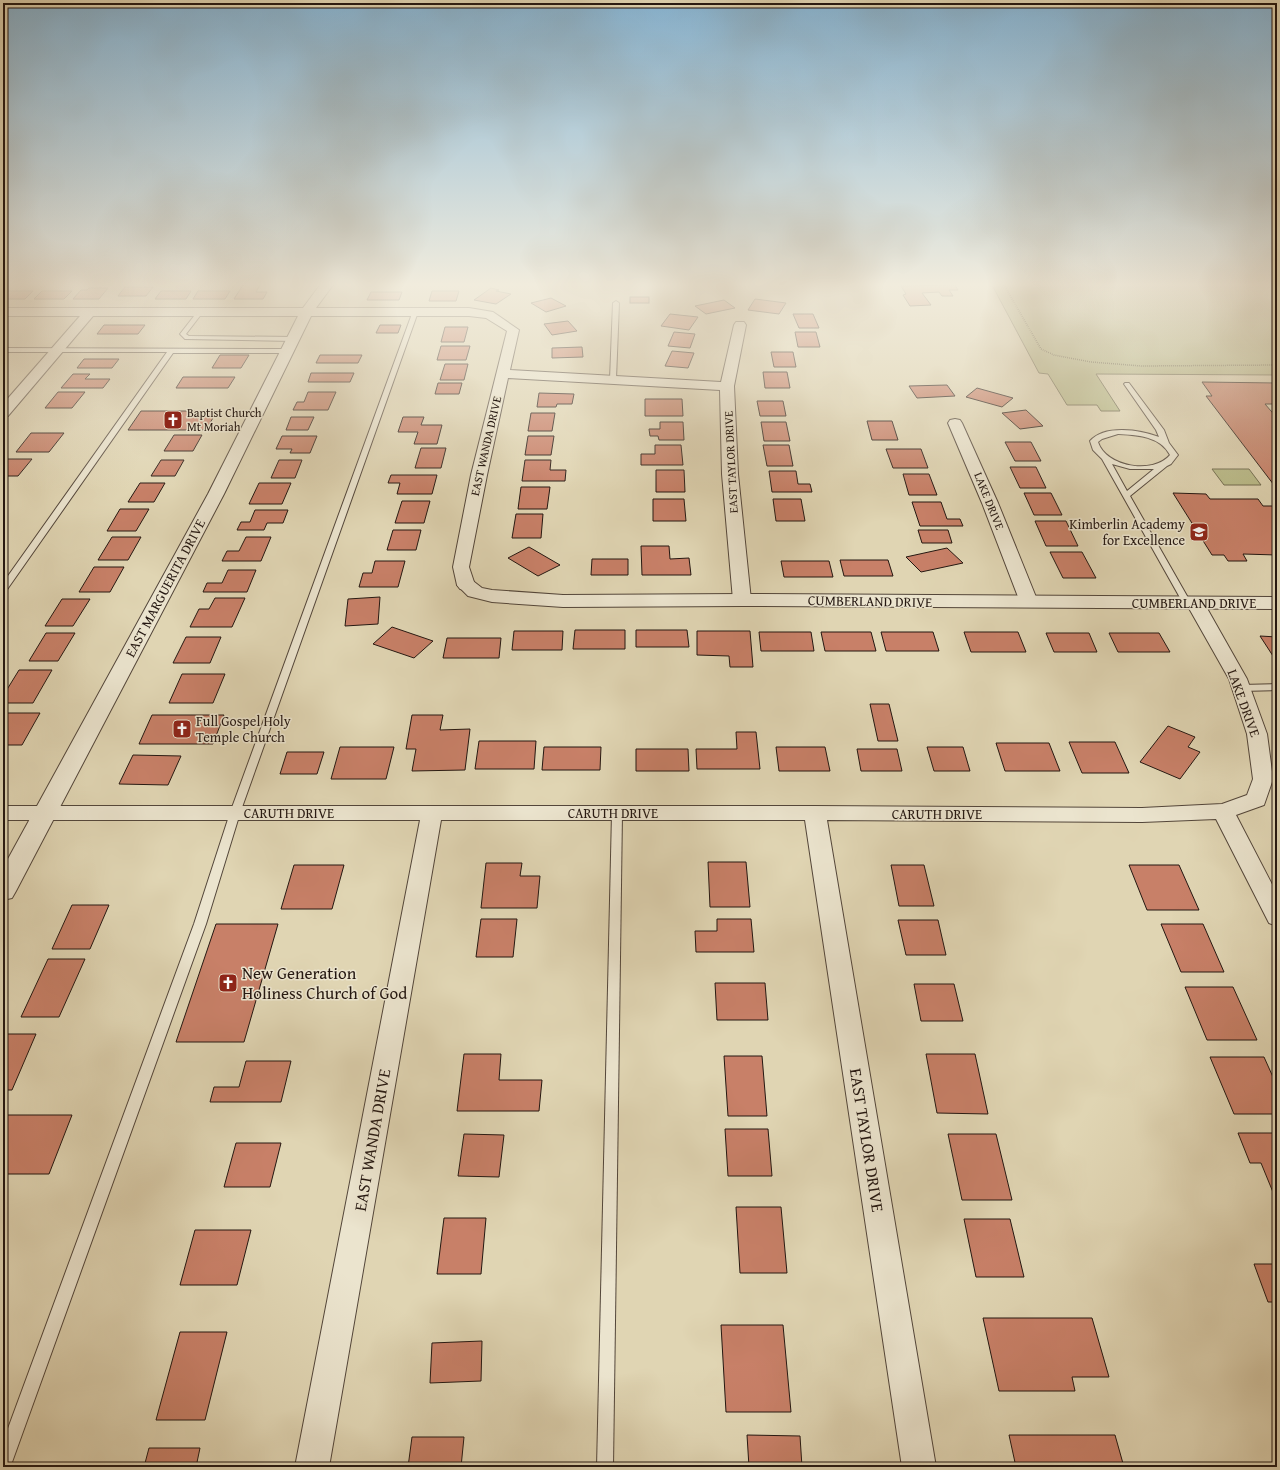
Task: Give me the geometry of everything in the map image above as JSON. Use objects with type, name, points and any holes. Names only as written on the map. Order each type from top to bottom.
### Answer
[{"type":"street","points":[[3,413],[54,354]]},
{"type":"street","name":"EAST MARGUERITA DRIVE","points":[[3,891],[216,494],[287,354]]},
{"type":"street","name":"EAST WANDA DRIVE","points":[[466,585],[461,567],[479,475],[507,354]]},
{"type":"street","name":"EAST TAYLOR DRIVE","points":[[734,354],[728,386],[730,474],[742,600]]},
{"type":"street","points":[[502,374],[728,386]]},
{"type":"street","name":"LAKE DRIVE","points":[[955,423],[990,503],[1028,602]]},
{"type":"street","name":"CUMBERLAND DRIVE","points":[[466,585],[476,592],[492,596],[563,601],[742,600],[1277,603]]},
{"type":"street","name":"LAKE DRIVE","points":[[1191,603],[1238,679],[1257,734],[1263,780],[1256,800],[1223,811]]},
{"type":"street","points":[[1223,811],[1277,917]]},
{"type":"street","name":"CARUTH DRIVE","points":[[3,813],[815,812],[1142,815],[1223,811]]},
{"type":"street","name":"EAST TAYLOR DRIVE","points":[[815,812],[919,1467]]},
{"type":"street","name":"EAST WANDA DRIVE","points":[[312,1467],[432,813]]},
{"type":"lane","points":[[3,589],[169,354]]},
{"type":"lane","points":[[3,1465],[80,1258],[197,932],[235,813],[400,354]]},
{"type":"lane","points":[[613,379],[614,354]]},
{"type":"lane","points":[[1128,384],[1160,430],[1165,443]]},
{"type":"lane","points":[[1126,496],[1172,461],[1174,455],[1165,443],[1143,434],[1118,432],[1099,437],[1094,441],[1094,447],[1098,453],[1105,458],[1129,467],[1155,467],[1165,465]]},
{"type":"lane","points":[[1105,458],[1126,496],[1191,603]]},
{"type":"lane","points":[[1241,688],[1277,687]]},
{"type":"lane","points":[[605,1467],[617,813]]},
{"type":"path","points":[[1051,354],[1091,362],[1141,366],[1277,364]]},
{"type":"green space","points":[[1029,354],[1277,354],[1277,375],[1096,374],[1120,411],[1101,411],[1097,405],[1067,405],[1048,374],[1039,373]]},
{"type":"green space","points":[[1212,469],[1249,469],[1261,485],[1224,485]]},
{"type":"building","points":[[439,354],[468,354],[466,360],[437,360]]},
{"type":"building","points":[[552,354],[583,354],[583,357],[552,358]]},
{"type":"building","points":[[671,354],[694,354],[688,368],[665,366]]},
{"type":"building","points":[[771,354],[793,354],[796,367],[774,367]]},
{"type":"building","points":[[220,355],[249,355],[241,368],[212,368]]},
{"type":"building","points":[[320,355],[362,355],[358,363],[316,363]]},
{"type":"building","points":[[84,359],[119,359],[112,368],[77,368]]},
{"type":"building","points":[[445,364],[468,364],[464,380],[440,380]]},
{"type":"building","points":[[763,372],[787,372],[790,388],[765,388]]},
{"type":"building","points":[[311,373],[354,373],[350,382],[308,382]]},
{"type":"building","points":[[73,374],[90,374],[85,379],[110,379],[103,388],[61,388]]},
{"type":"building","points":[[183,377],[235,377],[228,388],[176,388]]},
{"type":"building","points":[[1202,382],[1277,383],[1277,404],[1265,404],[1277,418],[1277,489],[1206,396],[1212,396]]},
{"type":"building","points":[[438,383],[462,383],[459,394],[435,394]]},
{"type":"building","points":[[947,385],[955,396],[917,398],[909,386]]},
{"type":"building","points":[[977,388],[1013,398],[1002,407],[966,397]]},
{"type":"building","points":[[58,392],[85,392],[72,408],[45,408]]},
{"type":"building","points":[[308,392],[336,392],[328,410],[293,410],[297,402],[304,402]]},
{"type":"building","points":[[539,393],[574,394],[572,404],[557,404],[556,407],[537,407]]},
{"type":"building","points":[[645,399],[682,399],[683,416],[645,416]]},
{"type":"building","points":[[757,401],[783,401],[786,416],[760,416]]},
{"type":"building","points":[[1026,410],[1043,426],[1020,429],[1002,413]]},
{"type":"building","name":"Baptist Church Mt Moriah","points":[[141,411],[217,411],[206,430],[128,430]]},
{"type":"building","points":[[531,413],[555,413],[552,431],[528,431]]},
{"type":"building","points":[[291,417],[314,417],[308,430],[286,430]]},
{"type":"building","points":[[403,417],[424,417],[421,425],[442,425],[437,444],[414,444],[418,432],[398,432]]},
{"type":"building","points":[[867,421],[892,421],[898,440],[872,440]]},
{"type":"building","points":[[660,422],[683,422],[684,440],[659,440],[658,436],[650,436],[649,429],[660,429]]},
{"type":"building","points":[[761,422],[786,422],[790,441],[764,441]]},
{"type":"building","points":[[31,433],[64,433],[49,452],[16,452]]},
{"type":"building","points":[[174,435],[202,435],[193,451],[164,451]]},
{"type":"building","points":[[282,436],[317,436],[310,453],[290,453],[292,449],[276,449]]},
{"type":"building","points":[[528,436],[554,436],[551,455],[525,455]]},
{"type":"building","points":[[1005,442],[1031,442],[1041,461],[1015,461]]},
{"type":"building","points":[[655,445],[681,445],[683,465],[641,465],[641,454],[655,454]]},
{"type":"building","points":[[763,445],[789,445],[793,466],[767,466]]},
{"type":"building","points":[[421,448],[446,448],[441,468],[415,468]]},
{"type":"building","points":[[886,449],[921,449],[928,468],[893,468]]},
{"type":"building","points":[[3,459],[32,459],[18,476],[3,476]]},
{"type":"building","points":[[161,460],[184,460],[175,476],[151,476]]},
{"type":"building","points":[[279,460],[302,460],[295,478],[271,478]]},
{"type":"building","points":[[525,460],[551,460],[550,470],[566,470],[565,481],[522,481]]},
{"type":"building","points":[[1010,467],[1036,467],[1046,488],[1020,488]]},
{"type":"building","points":[[656,470],[684,470],[685,492],[656,492]]},
{"type":"building","points":[[769,471],[796,471],[798,484],[810,484],[812,492],[772,492]]},
{"type":"building","points":[[903,474],[929,474],[937,495],[909,495]]},
{"type":"building","points":[[391,475],[437,475],[432,494],[397,494],[400,483],[388,483]]},
{"type":"building","points":[[140,483],[165,483],[154,502],[128,502]]},
{"type":"building","points":[[259,483],[291,483],[282,504],[249,504]]},
{"type":"building","points":[[521,487],[550,487],[547,509],[518,509]]},
{"type":"building","points":[[1024,493],[1051,493],[1062,515],[1034,515]]},
{"type":"building","points":[[1173,493],[1206,494],[1210,499],[1258,499],[1263,506],[1277,506],[1277,555],[1243,554],[1247,561],[1228,561],[1224,555],[1212,555]]},
{"type":"building","points":[[653,499],[684,499],[686,521],[653,521]]},
{"type":"building","points":[[773,499],[801,499],[805,521],[776,521]]},
{"type":"building","points":[[402,501],[430,501],[424,523],[395,523]]},
{"type":"building","points":[[912,502],[941,502],[947,519],[960,519],[963,526],[920,526]]},
{"type":"building","points":[[120,509],[149,509],[136,531],[107,531]]},
{"type":"building","points":[[255,510],[288,510],[283,523],[267,523],[264,530],[237,530],[241,522],[250,522]]},
{"type":"building","points":[[516,514],[543,514],[541,538],[512,538]]},
{"type":"building","points":[[1035,521],[1066,521],[1078,546],[1046,546]]},
{"type":"building","points":[[393,530],[421,530],[416,550],[387,550]]},
{"type":"building","points":[[918,530],[948,530],[952,543],[922,543]]},
{"type":"building","points":[[112,537],[141,537],[128,560],[98,560]]},
{"type":"building","points":[[246,537],[271,537],[261,561],[222,561],[227,551],[239,551]]},
{"type":"building","points":[[641,546],[669,546],[670,559],[689,558],[691,575],[642,575]]},
{"type":"building","points":[[529,547],[560,565],[538,576],[508,558]]},
{"type":"building","points":[[947,548],[963,563],[921,572],[906,557]]},
{"type":"building","points":[[1050,552],[1082,552],[1096,578],[1063,578]]},
{"type":"building","points":[[592,559],[628,559],[628,575],[591,575]]},
{"type":"building","points":[[840,560],[888,560],[893,576],[844,576]]},
{"type":"building","points":[[375,561],[405,561],[398,587],[359,587],[363,573],[372,573]]},
{"type":"building","points":[[781,561],[829,561],[833,577],[784,577]]},
{"type":"building","points":[[94,567],[124,567],[110,592],[79,592]]},
{"type":"building","points":[[228,570],[256,570],[247,592],[203,592],[207,583],[222,583]]},
{"type":"building","points":[[380,597],[378,624],[345,626],[348,599]]},
{"type":"building","points":[[215,598],[245,598],[232,627],[190,627],[199,609],[209,609]]},
{"type":"building","points":[[62,599],[90,599],[73,626],[45,626]]},
{"type":"building","points":[[392,627],[433,641],[414,658],[373,644]]},
{"type":"building","points":[[575,630],[625,630],[625,649],[573,649]]},
{"type":"building","points":[[636,630],[687,630],[689,647],[636,647]]},
{"type":"building","points":[[514,631],[563,631],[562,650],[512,650]]},
{"type":"building","points":[[697,631],[750,631],[753,667],[730,667],[729,656],[697,655]]},
{"type":"building","points":[[759,632],[811,632],[814,651],[761,651]]},
{"type":"building","points":[[821,632],[871,632],[876,651],[825,651]]},
{"type":"building","points":[[881,632],[933,632],[939,651],[886,651]]},
{"type":"building","points":[[964,632],[1018,632],[1026,652],[971,652]]},
{"type":"building","points":[[46,633],[75,633],[58,661],[29,661]]},
{"type":"building","points":[[1046,633],[1089,633],[1097,652],[1054,652]]},
{"type":"building","points":[[1109,633],[1159,633],[1170,652],[1118,652]]},
{"type":"building","points":[[1260,636],[1277,637],[1277,656],[1273,656]]},
{"type":"building","points":[[186,637],[221,637],[210,663],[173,663]]},
{"type":"building","points":[[447,638],[501,638],[499,658],[443,658]]},
{"type":"building","points":[[19,670],[52,670],[33,703],[3,703],[3,696]]},
{"type":"building","points":[[182,674],[225,674],[213,703],[169,703]]},
{"type":"building","points":[[870,704],[889,704],[898,741],[878,741]]},
{"type":"building","points":[[3,713],[40,713],[22,745],[3,745]]},
{"type":"building","name":"Full Gospel Holy Temple Church","points":[[152,715],[224,715],[213,744],[139,744]]},
{"type":"building","points":[[412,715],[443,715],[440,730],[470,729],[465,770],[412,771],[416,749],[406,749]]},
{"type":"building","points":[[1168,726],[1195,737],[1188,747],[1200,752],[1180,779],[1140,762]]},
{"type":"building","points":[[736,732],[756,732],[760,769],[697,769],[696,749],[737,749]]},
{"type":"building","points":[[479,741],[536,741],[534,769],[475,769]]},
{"type":"building","points":[[1069,742],[1115,742],[1129,773],[1082,773]]},
{"type":"building","points":[[996,743],[1049,743],[1060,771],[1005,771]]},
{"type":"building","points":[[340,747],[394,747],[386,779],[331,779]]},
{"type":"building","points":[[544,747],[601,747],[600,770],[542,770]]},
{"type":"building","points":[[776,747],[825,747],[830,771],[779,771]]},
{"type":"building","points":[[927,747],[963,747],[970,771],[934,771]]},
{"type":"building","points":[[636,749],[688,749],[689,771],[636,771]]},
{"type":"building","points":[[857,749],[897,749],[902,771],[861,771]]},
{"type":"building","points":[[287,752],[324,752],[317,774],[280,774]]},
{"type":"building","points":[[133,755],[181,756],[168,785],[119,784]]},
{"type":"building","points":[[708,862],[746,862],[750,907],[710,907]]},
{"type":"building","points":[[486,863],[522,863],[520,876],[540,876],[537,908],[481,908]]},
{"type":"building","points":[[294,865],[344,865],[332,909],[281,909]]},
{"type":"building","points":[[891,865],[924,865],[934,906],[899,906]]},
{"type":"building","points":[[1129,865],[1179,865],[1199,910],[1147,910]]},
{"type":"building","points":[[72,905],[109,905],[90,949],[52,949]]},
{"type":"building","points":[[481,919],[517,919],[513,957],[476,957]]},
{"type":"building","points":[[717,919],[751,919],[754,952],[696,952],[695,931],[717,931]]},
{"type":"building","points":[[898,920],[938,920],[946,955],[906,955]]},
{"type":"building","name":"New Generation Holiness Church of God","points":[[216,924],[278,924],[244,1042],[176,1042]]},
{"type":"building","points":[[1161,924],[1203,924],[1224,972],[1181,972]]},
{"type":"building","points":[[48,959],[85,959],[59,1017],[21,1017]]},
{"type":"building","points":[[715,983],[765,983],[768,1020],[717,1020]]},
{"type":"building","points":[[914,984],[954,984],[963,1021],[921,1021]]},
{"type":"building","points":[[1185,987],[1233,987],[1257,1040],[1207,1040]]},
{"type":"building","points":[[3,1034],[36,1034],[12,1090],[3,1090]]},
{"type":"building","points":[[464,1054],[501,1054],[499,1080],[542,1080],[539,1111],[457,1111]]},
{"type":"building","points":[[926,1054],[975,1054],[988,1114],[937,1113]]},
{"type":"building","points":[[724,1056],[762,1056],[767,1116],[728,1116]]},
{"type":"building","points":[[1210,1057],[1264,1057],[1277,1086],[1277,1114],[1234,1114]]},
{"type":"building","points":[[246,1061],[291,1061],[281,1102],[210,1102],[214,1087],[239,1087]]},
{"type":"building","points":[[3,1115],[72,1115],[49,1174],[3,1174]]},
{"type":"building","points":[[725,1129],[768,1129],[772,1176],[728,1176]]},
{"type":"building","points":[[1238,1133],[1277,1133],[1277,1202],[1261,1163],[1250,1163]]},
{"type":"building","points":[[464,1134],[504,1135],[499,1177],[458,1176]]},
{"type":"building","points":[[948,1134],[996,1134],[1012,1200],[962,1200]]},
{"type":"building","points":[[236,1143],[281,1143],[270,1187],[224,1187]]},
{"type":"building","points":[[736,1207],[781,1207],[787,1273],[740,1273]]},
{"type":"building","points":[[444,1218],[486,1218],[481,1274],[437,1274]]},
{"type":"building","points":[[964,1219],[1010,1219],[1024,1277],[976,1277]]},
{"type":"building","points":[[195,1230],[251,1230],[237,1285],[180,1285]]},
{"type":"building","points":[[1254,1264],[1277,1264],[1277,1302],[1268,1302]]},
{"type":"building","points":[[983,1318],[1092,1318],[1109,1377],[1072,1377],[1075,1391],[999,1391]]},
{"type":"building","points":[[721,1325],[783,1325],[791,1412],[726,1412]]},
{"type":"building","points":[[180,1332],[227,1332],[205,1420],[156,1420]]},
{"type":"building","points":[[482,1341],[481,1381],[430,1383],[432,1343]]},
{"type":"building","points":[[747,1435],[800,1436],[802,1467],[749,1467]]},
{"type":"building","points":[[1009,1435],[1115,1435],[1124,1467],[1016,1467]]},
{"type":"building","points":[[412,1437],[464,1437],[461,1467],[408,1467]]},
{"type":"building","points":[[149,1448],[200,1448],[196,1467],[144,1467]]},
{"type":"place","name":"Baptist Church Mt Moriah","points":[[173,420]]},
{"type":"place","name":"Kimberlin Academy for Excellence","points":[[1199,532]]},
{"type":"place","name":"Full Gospel Holy Temple Church","points":[[182,729]]},
{"type":"place","name":"New Generation Holiness Church of God","points":[[228,983]]}]
